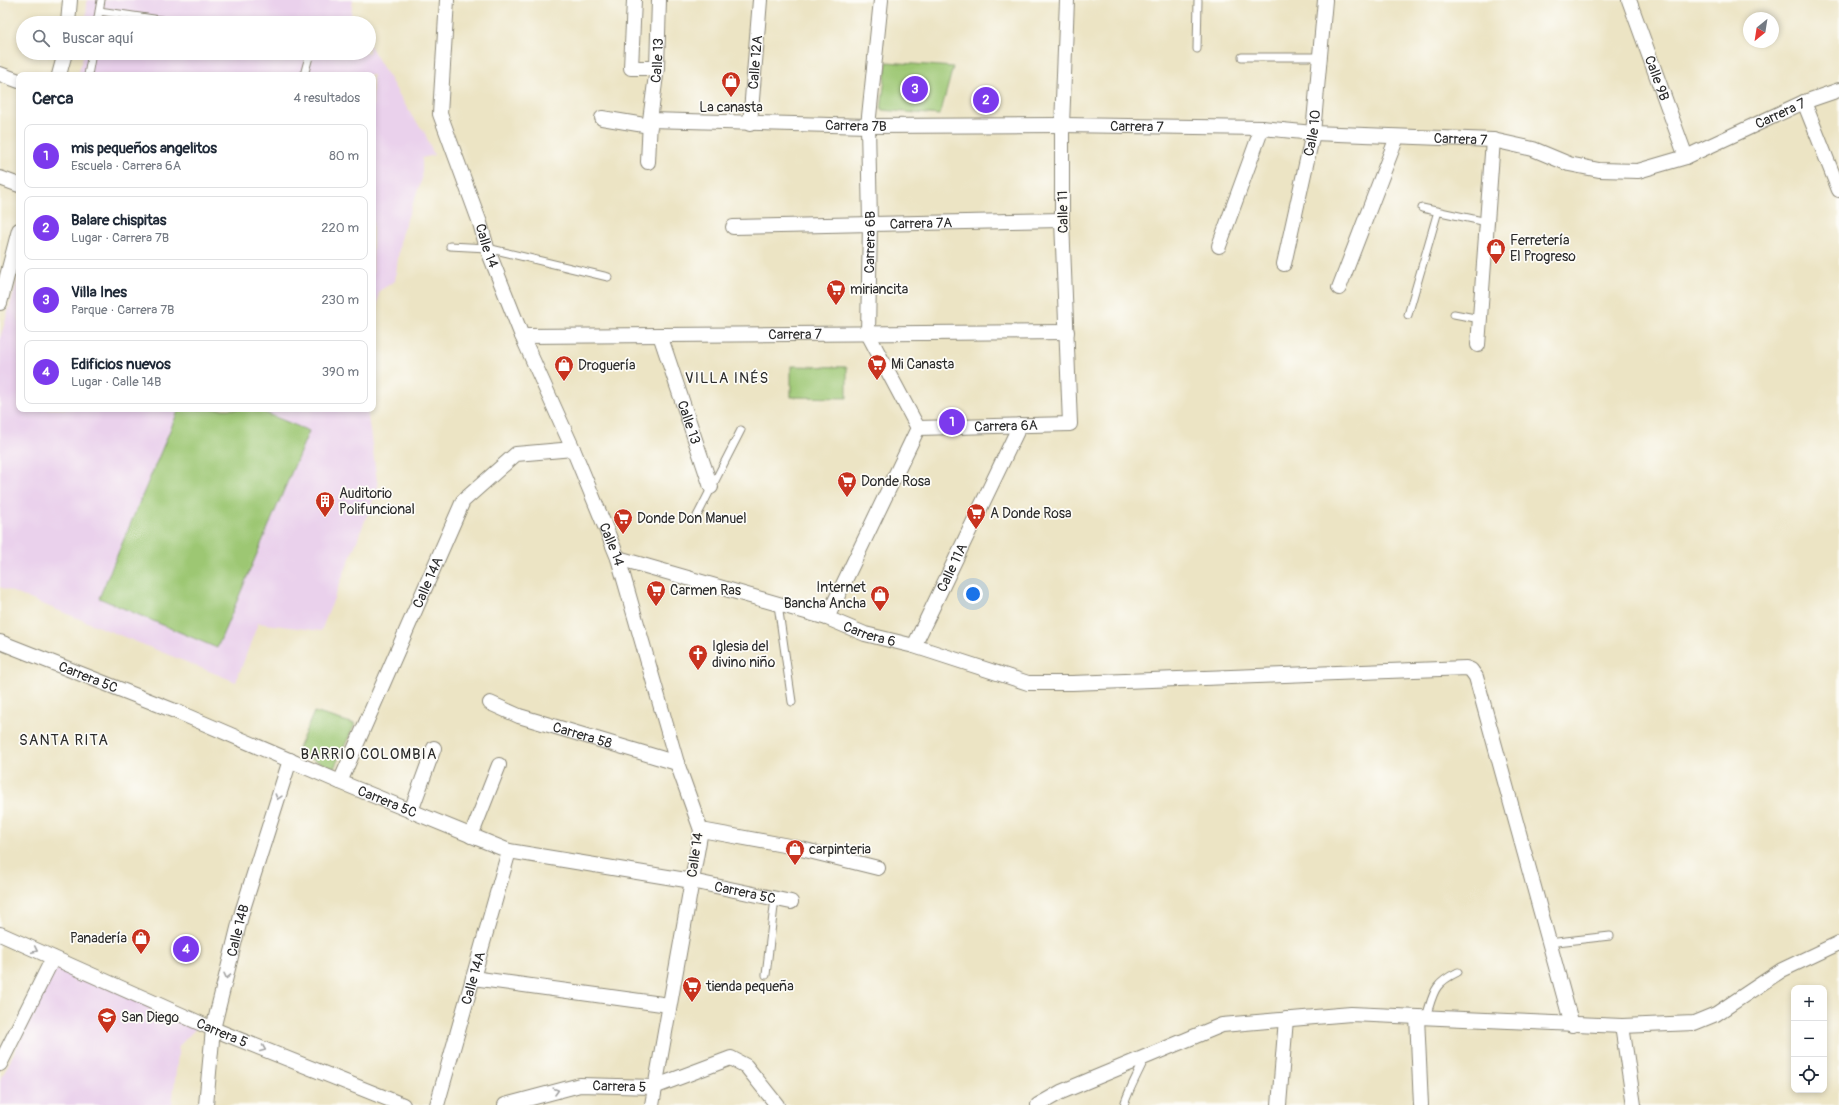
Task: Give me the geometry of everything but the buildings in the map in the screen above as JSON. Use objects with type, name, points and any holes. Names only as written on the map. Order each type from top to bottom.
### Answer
[{"type":"street","points":[[69,16],[70,0]]},
{"type":"street","name":"Calle 14","points":[[447,0],[440,114],[480,223],[487,248],[522,336],[573,449],[618,558],[677,763],[701,830],[652,1105]]},
{"type":"street","name":"Calle 13","points":[[634,0],[631,68],[657,68]]},
{"type":"street","name":"Calle 13","points":[[648,162],[650,123],[657,68],[659,0]]},
{"type":"street","name":"Calle 12A","points":[[750,124],[760,0]]},
{"type":"street","name":"Carrera 6B","points":[[881,0],[868,126],[870,223],[868,334],[918,428]]},
{"type":"street","name":"Calle 11","points":[[1067,0],[1062,124],[1062,220],[1070,424]]},
{"type":"street","name":"Calle 10","points":[[1284,264],[1313,133],[1325,0]]},
{"type":"street","name":"Calle 9B","points":[[1629,0],[1686,157]]},
{"type":"street","points":[[60,72],[63,60]]},
{"type":"street","points":[[0,74],[16,80]]},
{"type":"street","name":"Carrera 7","points":[[1062,124],[1262,128],[1313,133],[1493,140],[1533,149],[1569,164],[1599,170],[1638,171],[1686,157],[1804,102],[1839,90]]},
{"type":"street","points":[[1804,102],[1839,190]]},
{"type":"street","name":"Carrera 7B","points":[[602,118],[650,123],[868,126],[1062,124]]},
{"type":"street","points":[[1219,246],[1262,128]]},
{"type":"street","points":[[1339,288],[1397,137]]},
{"type":"street","points":[[1478,345],[1493,140]]},
{"type":"street","points":[[0,178],[16,184]]},
{"type":"street","name":"Carrera 7A","points":[[733,226],[1062,220]]},
{"type":"street","points":[[0,303],[3,281],[16,240]]},
{"type":"street","name":"Carrera 7","points":[[522,336],[1067,332]]},
{"type":"street","name":"Calle 13","points":[[660,335],[711,486]]},
{"type":"street","name":"Carrera 6A","points":[[918,428],[1070,424]]},
{"type":"street","name":"Calle 11A","points":[[914,646],[1020,425]]},
{"type":"street","points":[[827,618],[918,428]]},
{"type":"street","name":"Calle 14A","points":[[340,782],[463,501],[516,454],[573,449]]},
{"type":"street","name":"Carrera 6","points":[[618,558],[827,618],[865,634],[914,646],[1028,683],[1072,684],[1466,668],[1471,670],[1476,677],[1548,943]]},
{"type":"street","name":"Carrera 5C","points":[[0,642],[180,713],[340,782],[509,851],[692,880],[791,902]]},
{"type":"street","name":"Carrera 58","points":[[490,703],[519,716],[677,763]]},
{"type":"street","points":[[411,811],[434,748]]},
{"type":"street","name":"Calle 14B","points":[[206,1105],[213,1029],[242,912],[290,760]]},
{"type":"street","points":[[471,836],[499,766]]},
{"type":"street","points":[[701,830],[789,846],[878,868]]},
{"type":"street","name":"Calle 14A","points":[[437,1105],[509,851]]},
{"type":"street","name":"Carrera 5","points":[[0,934],[213,1029],[403,1105]]},
{"type":"street","points":[[1548,943],[1572,1025]]},
{"type":"street","points":[[1038,1105],[1061,1092],[1222,1025],[1351,1014],[1572,1025],[1622,1026],[1694,1022],[1716,1014],[1782,970],[1839,943]]},
{"type":"street","points":[[0,1064],[52,958]]},
{"type":"street","points":[[473,978],[669,1004]]},
{"type":"street","points":[[1421,1017],[1421,1105]]},
{"type":"street","points":[[1279,1105],[1286,1019]]},
{"type":"street","points":[[1622,1026],[1634,1105]]},
{"type":"street","name":"Carrera 5","points":[[505,1105],[580,1085],[654,1087],[731,1058],[746,1066],[777,1105]]},
{"type":"lane","points":[[98,16],[101,0]]},
{"type":"lane","points":[[1196,49],[1198,0]]},
{"type":"lane","points":[[99,11],[134,16]]},
{"type":"lane","points":[[1242,58],[1320,57]]},
{"type":"lane","points":[[89,72],[91,60]]},
{"type":"lane","points":[[305,72],[308,60]]},
{"type":"lane","points":[[1422,208],[1487,222]]},
{"type":"lane","points":[[1408,315],[1438,211]]},
{"type":"lane","points":[[450,246],[487,248],[608,278]]},
{"type":"lane","points":[[1454,314],[1480,319]]},
{"type":"lane","points":[[697,516],[711,486],[741,430]]},
{"type":"lane","points":[[778,604],[792,702]]},
{"type":"lane","points":[[766,975],[774,898]]},
{"type":"lane","points":[[1548,943],[1610,936]]},
{"type":"lane","points":[[1421,1017],[1435,988],[1445,978],[1458,972]]},
{"type":"lane","points":[[1124,1105],[1127,1094],[1137,1077],[1146,1056]]},
{"type":"shaded area","points":[[87,0],[353,0],[351,14],[352,16],[86,16]]},
{"type":"shaded area","points":[[376,56],[413,118],[424,131],[434,155],[422,158],[422,179],[401,235],[395,281],[379,291],[376,320],[376,72],[79,72],[82,60],[376,60]]},
{"type":"shaded area","points":[[16,286],[16,412],[367,412],[378,488],[321,631],[258,623],[236,682],[0,587],[0,338]]},
{"type":"shaded area","name":"San Diego","points":[[60,960],[202,1022],[179,1046],[172,1105],[0,1105],[0,1081]]},
{"type":"green space","points":[[887,62],[953,67],[940,115],[881,110]]},
{"type":"green space","points":[[791,366],[847,367],[847,398],[791,397]]},
{"type":"green space","points":[[178,412],[263,412],[309,431],[217,648],[99,598]]},
{"type":"green space","points":[[314,712],[355,724],[334,768],[296,753]]},
{"type":"place","name":"Villa Ines","points":[[915,89]]},
{"type":"place","name":"La canasta","points":[[731,98]]},
{"type":"place","name":"Balare chispitas","points":[[986,100]]},
{"type":"place","name":"Ferretería El Progreso","points":[[1496,265]]},
{"type":"place","name":"miriancita","points":[[836,306]]},
{"type":"place","name":"Mi Canasta","points":[[877,381]]},
{"type":"place","name":"Droguería","points":[[564,382]]},
{"type":"place","name":"mis pequeños angelitos","points":[[952,422]]},
{"type":"place","name":"Donde Rosa","points":[[847,498]]},
{"type":"place","name":"Auditorio Polifuncional","points":[[325,518]]},
{"type":"place","name":"A Donde Rosa","points":[[976,530]]},
{"type":"place","name":"Donde Don Manuel","points":[[623,535]]},
{"type":"place","name":"Carmen Ras","points":[[656,607]]},
{"type":"place","name":"Internet Bancha Ancha","points":[[880,612]]},
{"type":"place","name":"Iglesia del divino niño","points":[[698,671]]},
{"type":"place","name":"carpinteria","points":[[795,866]]},
{"type":"place","name":"Edificios nuevos","points":[[186,949]]},
{"type":"place","name":"Panadería","points":[[141,955]]},
{"type":"place","name":"tienda pequeña","points":[[692,1003]]},
{"type":"place","name":"San Diego","points":[[107,1034]]},
{"type":"district","name":"VILLA INÉS","points":[[727,378]]},
{"type":"district","name":"SANTA RITA","points":[[64,740]]},
{"type":"district","name":"BARRIO COLOMBIA","points":[[369,754]]}]
